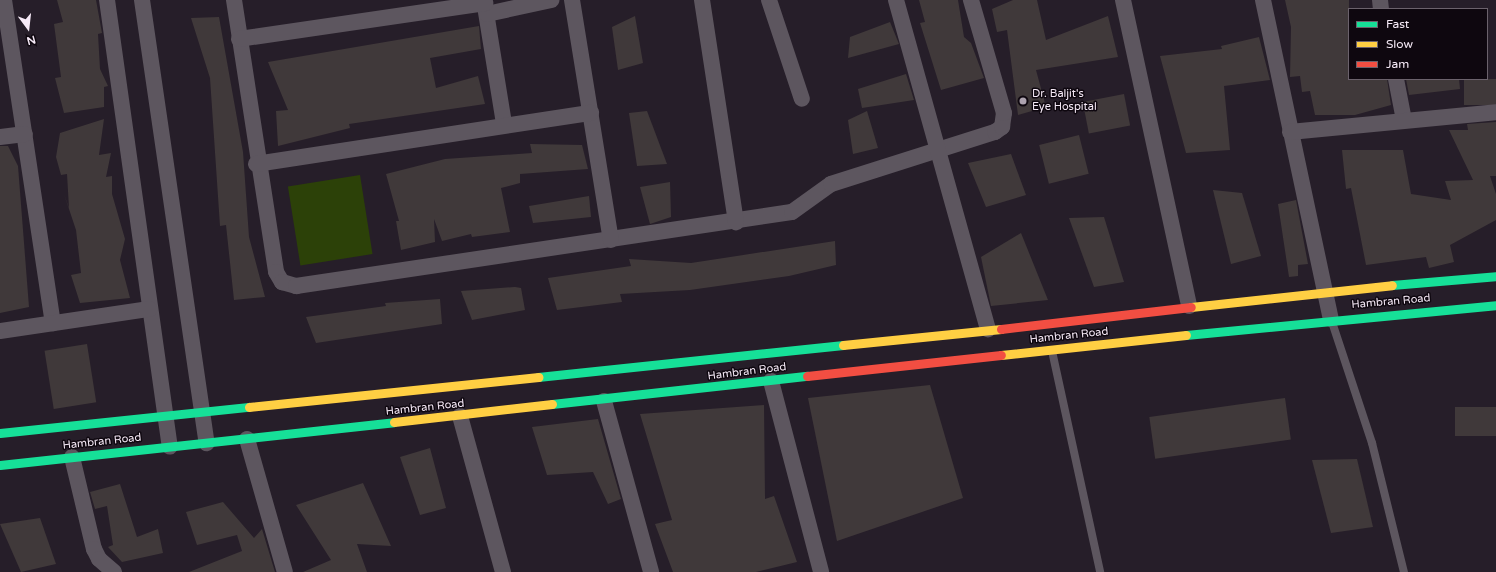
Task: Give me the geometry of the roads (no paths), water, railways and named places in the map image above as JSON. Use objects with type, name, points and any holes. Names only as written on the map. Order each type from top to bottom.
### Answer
[{"type":"main road","name":"Hambran Road","points":[[0,433],[165,413],[1048,324],[1325,291],[1496,276]]},
{"type":"main road","name":"Hambran Road","points":[[0,465],[604,401],[1331,319],[1496,305]]},
{"type":"street","points":[[107,0],[149,309],[170,447]]},
{"type":"street","points":[[142,0],[207,443]]},
{"type":"street","points":[[234,0],[256,164],[276,272],[282,282],[291,285],[736,222],[792,212],[831,184],[995,132],[1005,120],[971,0]]},
{"type":"street","points":[[239,39],[485,5],[551,0]]},
{"type":"street","points":[[572,0],[611,240]]},
{"type":"street","points":[[702,0],[736,222]]},
{"type":"street","points":[[769,0],[802,99]]},
{"type":"street","points":[[896,0],[988,329]]},
{"type":"street","points":[[1123,0],[1189,306]]},
{"type":"street","points":[[1263,0],[1331,319]]},
{"type":"street","points":[[485,5],[504,124]]},
{"type":"street","points":[[4,7],[25,134],[53,323]]},
{"type":"street","points":[[1396,80],[1404,120]]},
{"type":"street","points":[[1290,132],[1496,112]]},
{"type":"street","points":[[256,164],[504,124],[591,113]]},
{"type":"street","points":[[0,138],[25,134]]},
{"type":"street","points":[[0,331],[149,309]]},
{"type":"street","points":[[1048,324],[1052,350]]},
{"type":"street","points":[[771,381],[821,572]]},
{"type":"street","points":[[604,401],[651,572]]},
{"type":"street","points":[[460,416],[503,572]]},
{"type":"street","points":[[248,439],[285,572]]},
{"type":"street","points":[[72,457],[94,549],[99,559],[114,572]]},
{"type":"lane","points":[[1331,319],[1372,443],[1404,572]]},
{"type":"lane","points":[[1052,350],[1100,572]]},
{"type":"place","name":"Dr. Baljit's Eye Hospital","points":[[1023,101]]}]
